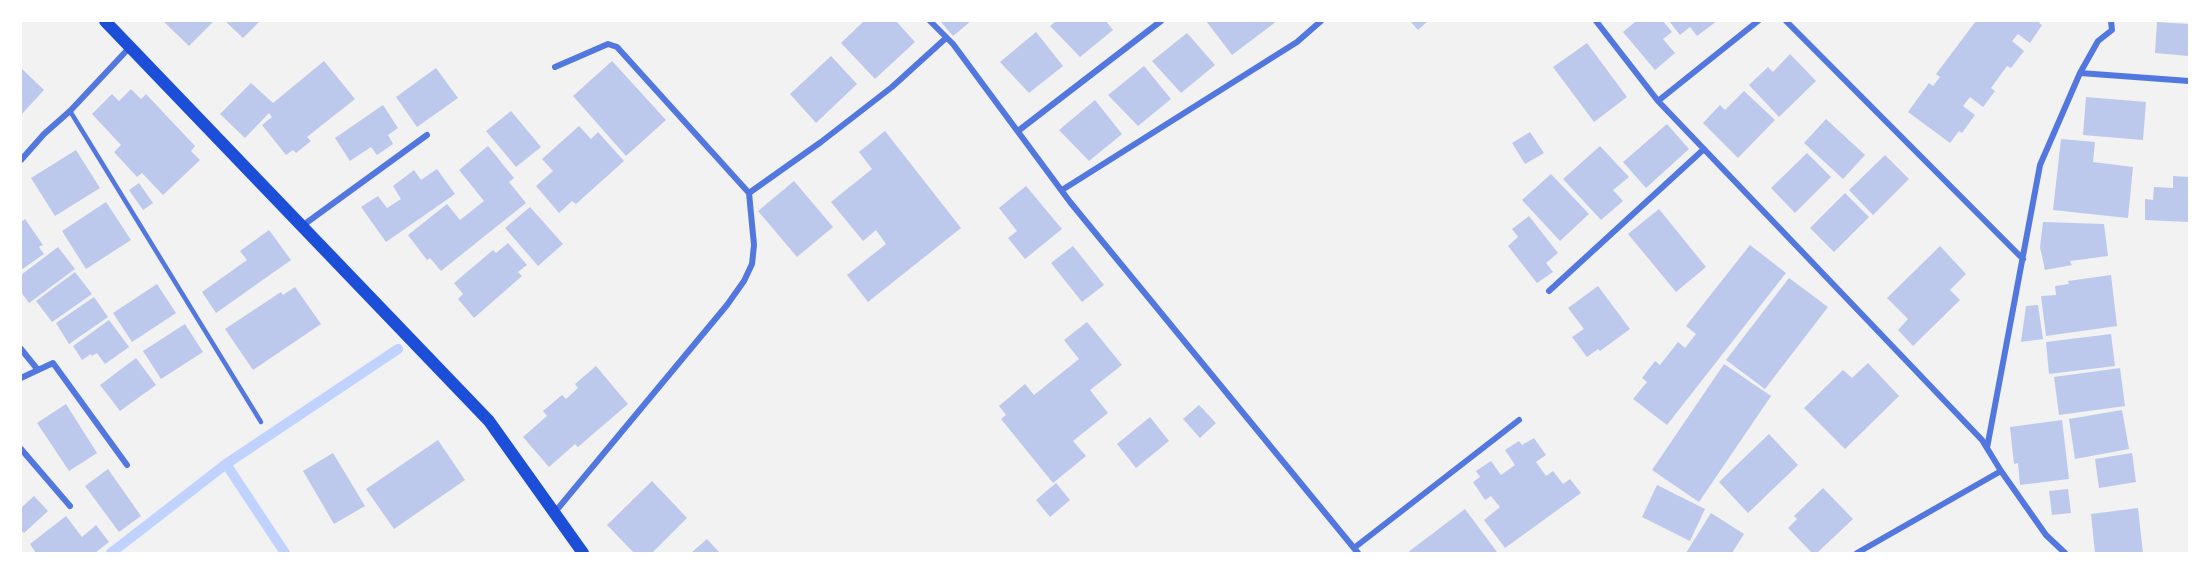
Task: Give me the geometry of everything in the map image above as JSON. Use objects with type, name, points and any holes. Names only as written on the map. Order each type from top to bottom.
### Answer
[{"type":"main road","points":[[105,21],[489,421],[583,553]]},
{"type":"street","points":[[930,21],[946,38],[1062,190],[1356,550],[1519,420]]},
{"type":"street","points":[[1017,131],[1161,21]]},
{"type":"street","points":[[1062,190],[1297,42],[1321,21]]},
{"type":"street","points":[[1596,21],[1658,101],[1982,440],[2046,535],[2065,553]]},
{"type":"street","points":[[1658,101],[1758,21]]},
{"type":"street","points":[[1786,21],[2023,259]]},
{"type":"street","points":[[1987,448],[2040,165],[2080,73],[2098,41],[2112,30],[2111,21]]},
{"type":"street","points":[[749,193],[821,142],[892,87],[946,38]]},
{"type":"street","points":[[554,513],[727,306],[744,281],[752,264],[754,245],[749,193],[616,47],[608,44],[555,67]]},
{"type":"street","points":[[21,160],[130,47]]},
{"type":"street","points":[[2080,73],[2189,81]]},
{"type":"street","points":[[302,226],[427,135]]},
{"type":"street","points":[[1549,291],[1704,149]]},
{"type":"street","points":[[21,349],[38,370]]},
{"type":"street","points":[[21,378],[53,363],[127,465]]},
{"type":"street","points":[[21,449],[70,506]]},
{"type":"street","points":[[1857,553],[2001,471]]},
{"type":"lane","points":[[70,111],[261,422]]},
{"type":"building","points":[[163,21],[214,21],[189,46]]},
{"type":"building","points":[[225,21],[260,21],[243,38]]},
{"type":"building","points":[[864,21],[896,21],[915,42],[875,79],[841,43]]},
{"type":"building","points":[[940,21],[971,21],[953,36]]},
{"type":"building","points":[[1056,21],[1106,21],[1113,30],[1080,57],[1050,26]]},
{"type":"building","points":[[1206,21],[1277,21],[1232,55]]},
{"type":"building","points":[[1410,21],[1428,21],[1418,30]]},
{"type":"building","points":[[1636,21],[1663,21],[1672,32],[1663,39],[1675,53],[1655,70],[1623,32]]},
{"type":"building","points":[[1669,21],[1717,21],[1697,36],[1690,27],[1680,35]]},
{"type":"building","points":[[1976,21],[2041,21],[2039,23],[2042,25],[2030,43],[2018,34],[2012,41],[2024,51],[2011,68],[2007,66],[1991,88],[1995,91],[1983,107],[1970,97],[1963,106],[1975,115],[1962,133],[1959,131],[1950,143],[1908,112],[1929,83],[1933,86],[1940,77],[1936,74]]},
{"type":"building","points":[[2157,22],[2189,24],[2189,56],[2155,53]]},
{"type":"building","points":[[1036,32],[1063,66],[1029,93],[1000,62]]},
{"type":"building","points":[[1187,33],[1215,65],[1181,93],[1152,61]]},
{"type":"building","points":[[1587,43],[1627,97],[1594,122],[1553,67]]},
{"type":"building","points":[[1790,54],[1816,81],[1779,117],[1749,85],[1768,67],[1773,72]]},
{"type":"building","points":[[831,56],[857,84],[816,123],[790,94]]},
{"type":"building","points":[[324,61],[355,99],[307,137],[311,141],[296,153],[293,150],[286,155],[262,125],[272,117],[269,113],[245,138],[220,114],[251,83],[273,103]]},
{"type":"building","points":[[612,61],[666,120],[626,156],[573,96]]},
{"type":"building","points":[[1144,66],[1171,99],[1138,126],[1108,95]]},
{"type":"building","points":[[21,68],[44,90],[21,115]]},
{"type":"building","points":[[436,68],[458,98],[417,127],[396,97]]},
{"type":"building","points":[[131,89],[141,99],[146,94],[195,146],[191,151],[200,160],[163,195],[142,173],[137,177],[114,152],[121,145],[92,114],[112,94],[119,101]]},
{"type":"building","points":[[1744,91],[1775,120],[1738,158],[1703,123],[1720,105],[1725,110]]},
{"type":"building","points":[[2086,97],[2146,102],[2143,140],[2083,135]]},
{"type":"building","points":[[1095,100],[1122,134],[1089,161],[1059,130]]},
{"type":"building","points":[[383,105],[398,128],[388,135],[393,144],[377,155],[371,147],[350,161],[335,138]]},
{"type":"building","points":[[511,111],[541,147],[516,167],[486,131]]},
{"type":"building","points":[[1826,119],[1865,155],[1843,179],[1804,143]]},
{"type":"building","points":[[1667,124],[1689,149],[1646,188],[1623,162]]},
{"type":"building","points":[[579,126],[591,139],[598,132],[624,161],[576,204],[572,201],[559,213],[536,186],[553,171],[542,159]]},
{"type":"building","points":[[885,131],[961,228],[868,302],[847,275],[886,244],[876,230],[863,241],[831,202],[872,169],[859,152]]},
{"type":"building","points":[[1530,132],[1544,153],[1525,164],[1512,143]]},
{"type":"building","points":[[2061,139],[2095,142],[2093,162],[2133,167],[2128,218],[2053,210]]},
{"type":"building","points":[[488,146],[514,178],[509,182],[526,203],[441,271],[430,258],[427,260],[408,235],[447,204],[460,220],[484,201],[459,170]]},
{"type":"building","points":[[1600,146],[1629,177],[1613,190],[1623,201],[1601,220],[1563,179]]},
{"type":"building","points":[[76,150],[100,188],[55,216],[31,178]]},
{"type":"building","points":[[1807,153],[1831,177],[1795,213],[1771,188]]},
{"type":"building","points":[[1885,155],[1909,179],[1873,215],[1849,190]]},
{"type":"building","points":[[437,169],[455,194],[386,242],[361,207],[378,196],[387,208],[401,199],[393,186],[414,170],[421,180]]},
{"type":"building","points":[[1551,174],[1589,214],[1560,241],[1522,200]]},
{"type":"building","points":[[2173,176],[2189,177],[2189,222],[2145,220],[2145,199],[2153,200],[2154,187],[2173,188]]},
{"type":"building","points":[[794,181],[833,227],[797,257],[758,211]]},
{"type":"building","points":[[139,183],[153,203],[143,210],[129,190]]},
{"type":"building","points":[[1026,186],[1062,229],[1025,259],[1008,238],[1017,231],[999,208]]},
{"type":"building","points":[[1845,193],[1869,217],[1834,252],[1810,228]]},
{"type":"building","points":[[106,202],[131,240],[86,269],[62,231]]},
{"type":"building","points":[[530,207],[563,244],[538,266],[505,228]]},
{"type":"building","points":[[1659,209],[1706,267],[1676,292],[1628,234]]},
{"type":"building","points":[[1529,216],[1558,253],[1546,263],[1553,272],[1537,283],[1508,246],[1518,237],[1512,229]]},
{"type":"building","points":[[25,219],[43,245],[39,247],[44,254],[21,270],[21,222]]},
{"type":"building","points":[[2043,222],[2104,224],[2108,256],[2070,261],[2072,265],[2045,270],[2040,247]]},
{"type":"building","points":[[269,230],[291,260],[216,313],[202,292],[247,260],[240,251]]},
{"type":"building","points":[[508,243],[527,265],[518,272],[522,276],[474,318],[458,299],[463,294],[454,283],[493,250],[496,253]]},
{"type":"building","points":[[1750,245],[1786,273],[1667,425],[1633,399],[1647,382],[1642,378],[1655,361],[1660,365],[1678,342],[1685,348],[1696,334],[1686,326]]},
{"type":"building","points":[[1073,246],[1104,285],[1082,302],[1051,263]]},
{"type":"building","points":[[1940,246],[1966,274],[1950,290],[1960,300],[1913,346],[1898,330],[1908,319],[1887,298]]},
{"type":"building","points":[[58,247],[75,269],[29,303],[21,292],[21,275]]},
{"type":"building","points":[[75,272],[92,294],[52,322],[36,301]]},
{"type":"building","points":[[2111,275],[2117,326],[2046,336],[2041,296],[2056,295],[2055,286],[2069,284],[2068,281]]},
{"type":"building","points":[[1789,278],[1828,307],[1765,389],[1726,360]]},
{"type":"building","points":[[157,284],[176,313],[132,342],[113,313]]},
{"type":"building","points":[[1598,286],[1630,329],[1600,351],[1598,349],[1587,357],[1572,337],[1584,329],[1568,308]]},
{"type":"building","points":[[295,287],[321,324],[253,370],[225,329],[281,292],[283,295]]},
{"type":"building","points":[[94,297],[108,317],[69,344],[56,323]]},
{"type":"building","points":[[2038,305],[2043,339],[2021,342],[2026,306]]},
{"type":"building","points":[[109,320],[129,347],[105,364],[97,353],[82,360],[73,346]]},
{"type":"building","points":[[1087,322],[1122,365],[1090,390],[1108,413],[1073,441],[1086,456],[1053,483],[1001,419],[1006,415],[999,406],[1025,384],[1034,395],[1079,359],[1064,340]]},
{"type":"building","points":[[185,324],[203,352],[161,379],[143,351]]},
{"type":"building","points":[[2111,334],[2115,366],[2049,374],[2046,342]]},
{"type":"building","points":[[136,358],[156,385],[120,411],[100,385]]},
{"type":"building","points":[[1868,363],[1899,396],[1845,449],[1804,408],[1843,370],[1852,378]]},
{"type":"building","points":[[1724,364],[1771,396],[1699,502],[1652,470]]},
{"type":"building","points":[[596,366],[628,404],[578,447],[575,444],[549,467],[523,437],[547,416],[543,411],[562,395],[566,399],[578,388],[575,384]]},
{"type":"building","points":[[2120,368],[2125,406],[2059,415],[2054,377]]},
{"type":"building","points":[[66,404],[97,453],[69,471],[37,423]]},
{"type":"building","points":[[1199,405],[1216,423],[1200,438],[1183,419]]},
{"type":"building","points":[[2122,410],[2129,449],[2075,459],[2069,419]]},
{"type":"building","points":[[1150,417],[1169,441],[1136,468],[1117,444]]},
{"type":"building","points":[[2062,420],[2069,479],[2020,485],[2018,463],[2014,464],[2010,427]]},
{"type":"building","points":[[1769,434],[1798,465],[1748,513],[1719,482]]},
{"type":"building","points":[[1534,438],[1546,455],[1536,462],[1546,476],[1553,471],[1563,484],[1570,479],[1581,493],[1505,548],[1484,520],[1500,507],[1491,496],[1485,500],[1473,482],[1480,477],[1476,471],[1491,461],[1501,475],[1515,465],[1505,450],[1519,441],[1522,445]]},
{"type":"building","points":[[438,440],[465,480],[394,529],[366,489]]},
{"type":"building","points":[[333,453],[365,506],[334,524],[303,471]]},
{"type":"building","points":[[2132,453],[2136,482],[2099,488],[2095,459]]},
{"type":"building","points":[[108,469],[141,516],[119,532],[85,486]]},
{"type":"building","points":[[652,481],[687,518],[652,553],[634,553],[607,525]]},
{"type":"building","points":[[1056,483],[1070,500],[1050,517],[1036,500]]},
{"type":"building","points":[[1657,485],[1705,509],[1690,541],[1642,517]]},
{"type":"building","points":[[1823,488],[1853,519],[1817,553],[1812,553],[1788,528],[1797,519],[1794,516]]},
{"type":"building","points":[[2068,489],[2071,513],[2052,515],[2049,491]]},
{"type":"building","points":[[34,496],[48,511],[24,533],[21,530],[21,508]]},
{"type":"building","points":[[2138,508],[2143,553],[2095,553],[2091,514]]},
{"type":"building","points":[[1465,509],[1497,552],[1407,553]]},
{"type":"building","points":[[1711,513],[1744,534],[1732,553],[1686,553]]},
{"type":"building","points":[[66,516],[82,537],[96,525],[109,542],[95,553],[36,553],[30,544]]},
{"type":"building","points":[[707,539],[720,553],[691,553]]},
{"type":"waterway","points":[[226,464],[398,349]]},
{"type":"waterway","points":[[111,553],[226,464],[285,553]]}]
